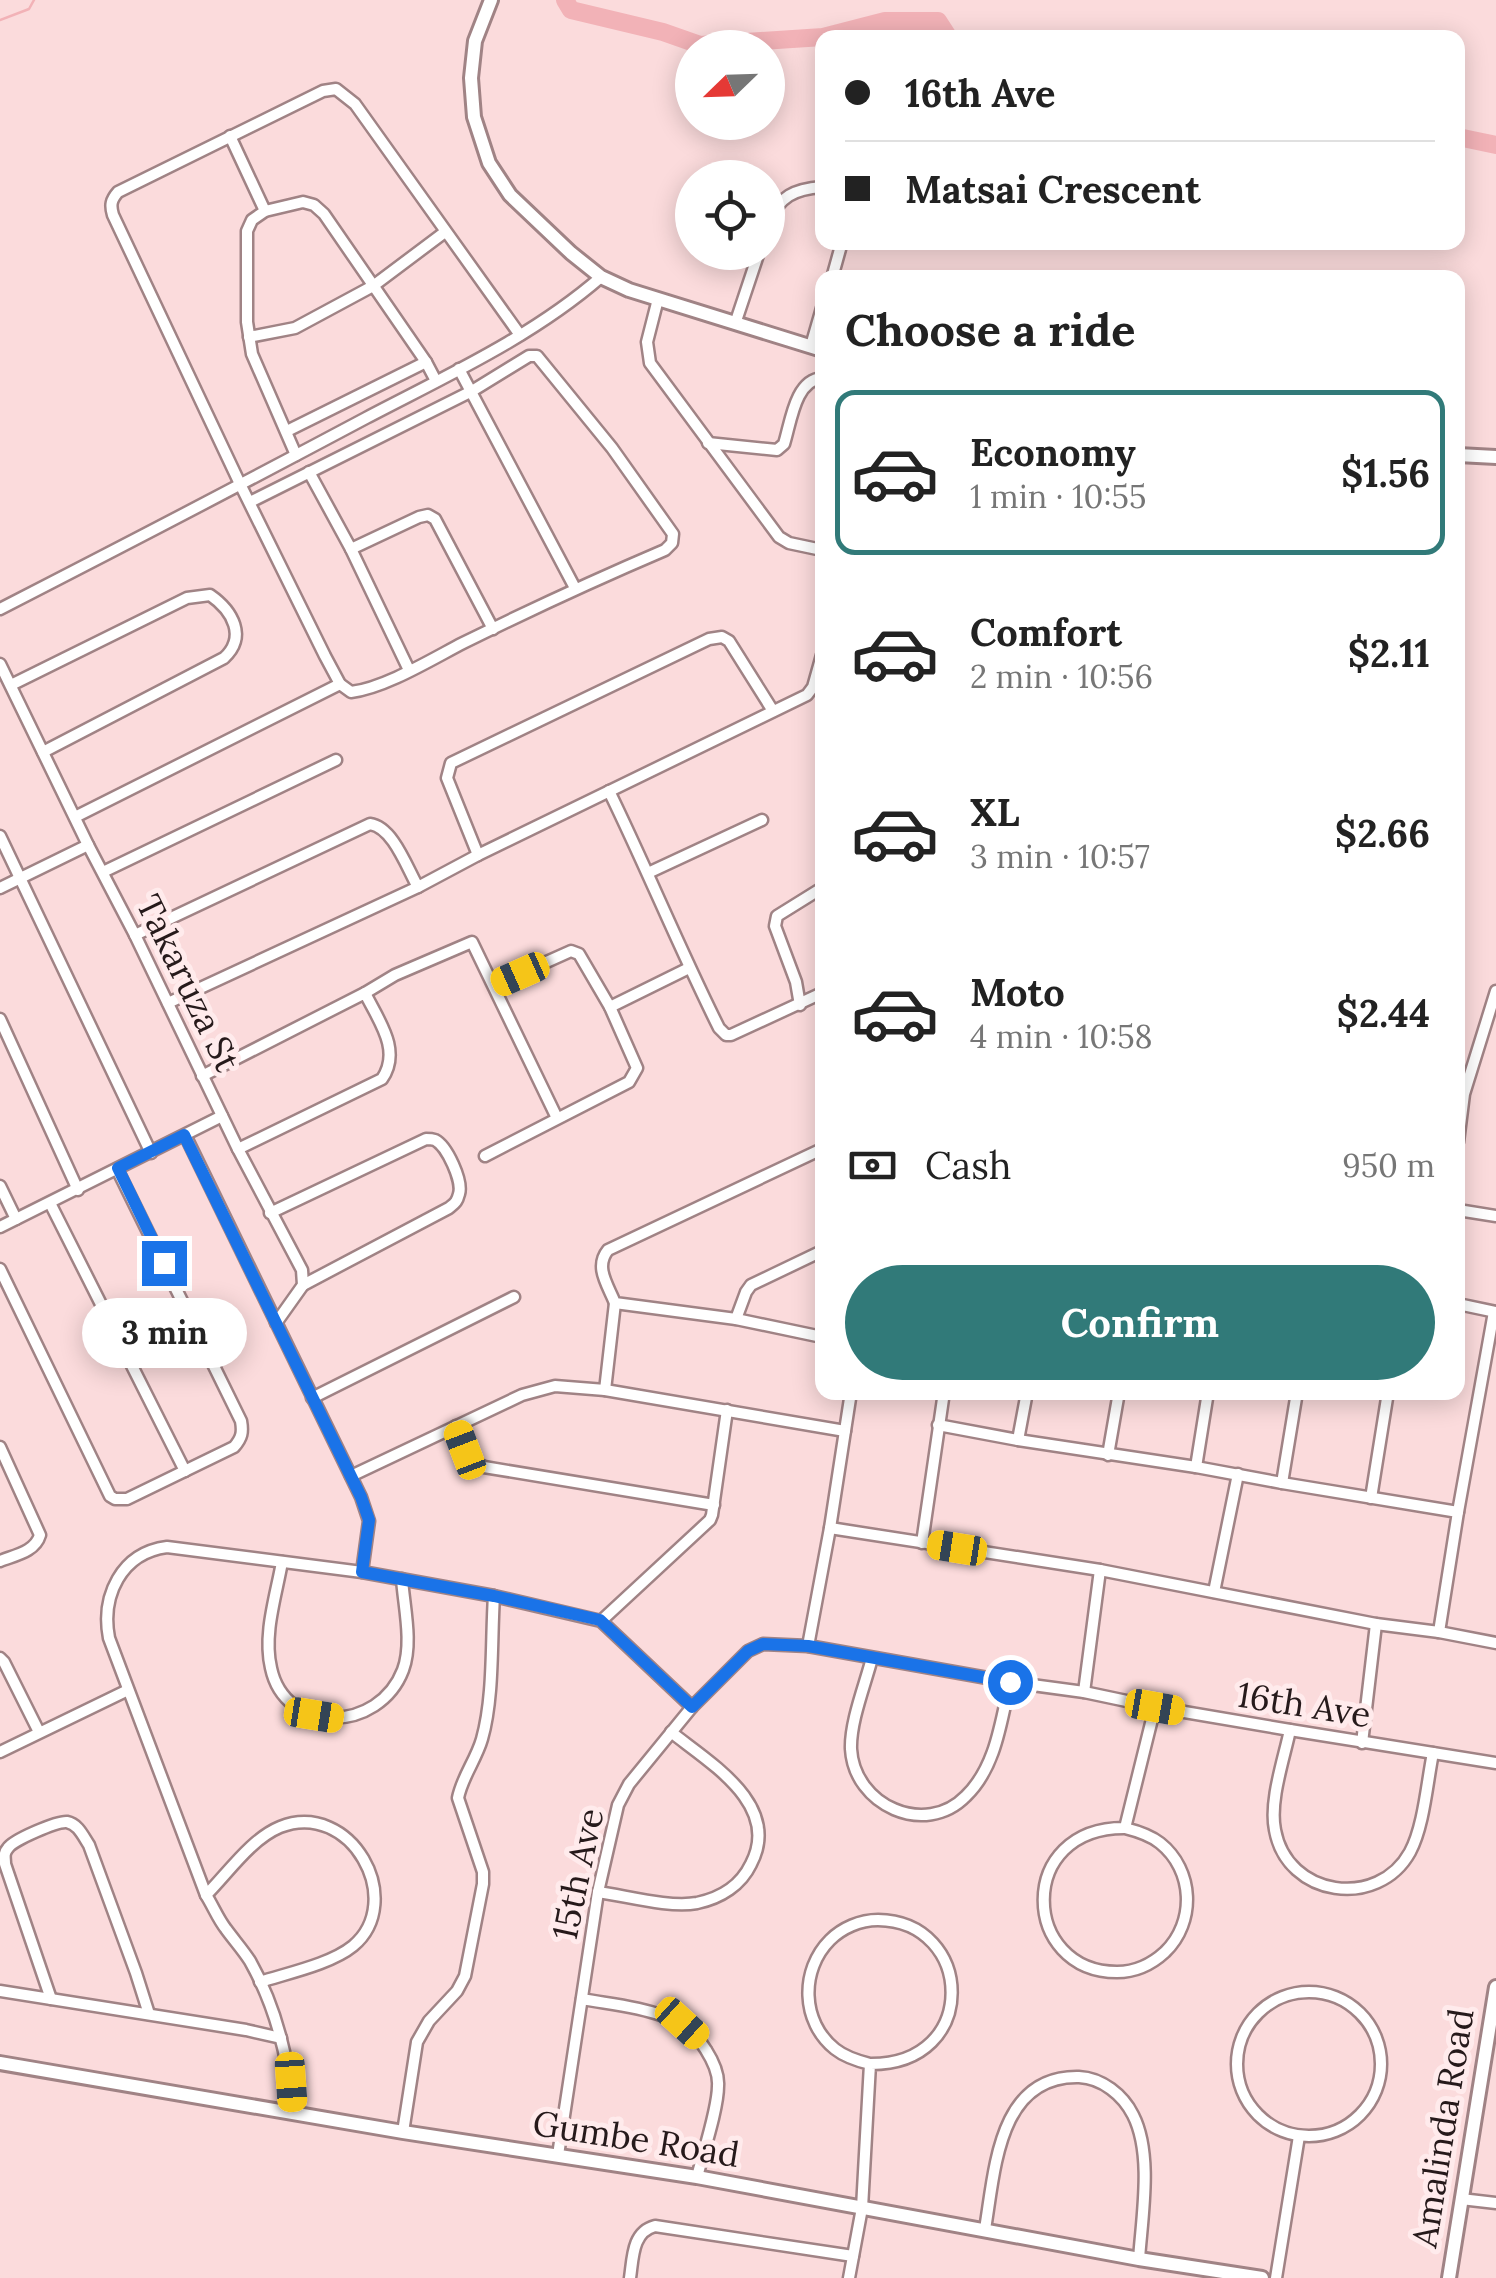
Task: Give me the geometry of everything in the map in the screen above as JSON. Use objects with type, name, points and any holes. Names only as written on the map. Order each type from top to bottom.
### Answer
[{"type":"street","points":[[491,0],[475,41],[471,78],[474,117],[489,163],[510,195],[601,277],[629,290],[815,347]]},
{"type":"street","points":[[250,502],[472,390],[529,356],[537,356],[612,448],[672,534],[672,543],[666,550],[575,588],[409,670],[351,692],[340,684],[241,486],[110,206],[118,192],[323,90],[336,89],[355,104],[520,335]]},
{"type":"street","points":[[230,136],[265,212]]},
{"type":"street","points":[[785,199],[798,190],[815,188]]},
{"type":"street","points":[[296,455],[252,354],[249,337],[247,230],[252,220],[265,212],[303,202],[324,214],[436,381]]},
{"type":"street","points":[[249,337],[295,328],[373,286],[445,232]]},
{"type":"street","points":[[736,321],[753,270]]},
{"type":"street","points":[[0,608],[460,369],[573,302],[601,277]]},
{"type":"street","points":[[658,299],[646,342],[650,363],[779,537],[815,548]]},
{"type":"street","points":[[287,431],[426,362]]},
{"type":"street","points":[[460,369],[575,588]]},
{"type":"street","points":[[708,442],[777,450],[784,444],[802,388],[815,379]]},
{"type":"street","points":[[1465,455],[1496,457]]},
{"type":"street","points":[[309,472],[409,670]]},
{"type":"street","points":[[351,549],[428,515],[435,519],[493,629]]},
{"type":"street","points":[[11,684],[196,595],[210,595],[228,612],[237,641],[224,658],[43,752]]},
{"type":"street","points":[[478,855],[446,773],[451,763],[485,746],[710,638],[730,641],[773,712]]},
{"type":"street","name":"Takaruza St","points":[[0,664],[238,1150],[302,1270],[303,1286]]},
{"type":"street","points":[[168,1003],[418,888],[478,855],[807,696],[815,680]]},
{"type":"street","points":[[75,817],[340,684]]},
{"type":"street","points":[[104,872],[336,760]]},
{"type":"street","points":[[609,791],[719,1028],[732,1034],[815,998]]},
{"type":"street","points":[[648,872],[762,820]]},
{"type":"street","points":[[135,935],[370,824],[389,835],[418,888]]},
{"type":"street","points":[[0,836],[151,1152]]},
{"type":"street","points":[[0,888],[88,845]]},
{"type":"street","points":[[800,1005],[774,920],[815,892]]},
{"type":"street","points":[[202,1076],[396,975],[472,942],[557,1118]]},
{"type":"street","points":[[485,1156],[624,1085],[637,1068],[610,1007],[579,954],[570,951],[495,985]]},
{"type":"street","points":[[610,1007],[689,968]]},
{"type":"street","points":[[1465,1091],[1496,990]]},
{"type":"street","points":[[238,1150],[382,1079],[390,1063],[389,1042],[365,993]]},
{"type":"street","points":[[0,1019],[78,1190]]},
{"type":"street","points":[[0,1227],[222,1116]]},
{"type":"street","points":[[184,1135],[352,1476],[369,1520],[362,1572]]},
{"type":"street","points":[[270,1213],[418,1140],[434,1140],[442,1146],[460,1185],[459,1195],[449,1208],[303,1286],[276,1323]]},
{"type":"street","points":[[606,1390],[615,1303],[600,1262],[608,1250],[815,1152]]},
{"type":"street","points":[[0,1269],[110,1496],[127,1499],[234,1447],[243,1432],[241,1420],[118,1168]]},
{"type":"street","points":[[0,1186],[16,1220]]},
{"type":"street","points":[[50,1203],[185,1471]]},
{"type":"street","points":[[1465,1211],[1496,1216]]},
{"type":"street","points":[[736,1319],[751,1286],[815,1254]]},
{"type":"street","points":[[312,1398],[514,1297]]},
{"type":"street","points":[[615,1303],[736,1319],[815,1336]]},
{"type":"street","points":[[1439,1632],[1495,1312],[1465,1306]]},
{"type":"street","points":[[352,1476],[546,1387],[606,1390],[845,1432]]},
{"type":"street","points":[[808,1646],[849,1400]]},
{"type":"street","points":[[922,1543],[943,1400]]},
{"type":"street","points":[[1018,1440],[1026,1400]]},
{"type":"street","points":[[1108,1455],[1118,1400]]},
{"type":"street","points":[[1196,1467],[1207,1400]]},
{"type":"street","points":[[1282,1483],[1297,1400]]},
{"type":"street","points":[[1371,1498],[1387,1400]]},
{"type":"street","points":[[600,1620],[712,1515],[726,1410]]},
{"type":"street","points":[[938,1425],[1458,1512]]},
{"type":"street","points":[[456,1426],[469,1458],[484,1467],[714,1505]]},
{"type":"street","points":[[0,1447],[40,1534],[31,1549],[0,1562]]},
{"type":"street","points":[[1214,1592],[1238,1474]]},
{"type":"street","points":[[830,1528],[1100,1570],[1376,1624],[1496,1643]]},
{"type":"street","points":[[293,2114],[291,2082],[281,2038],[260,1982],[206,1894],[109,1638],[107,1602],[131,1561],[167,1547],[362,1572],[600,1620],[692,1707]]},
{"type":"street","points":[[282,1562],[268,1650],[271,1672],[277,1687],[293,1704],[314,1715],[359,1715],[380,1704],[396,1687],[405,1666],[407,1642],[402,1579]]},
{"type":"street","points":[[1084,1692],[1100,1570]]},
{"type":"street","points":[[403,2132],[417,2042],[428,2021],[457,1991],[465,1976],[483,1884],[483,1872],[458,1798],[482,1742],[487,1718],[494,1596]]},
{"type":"street","points":[[1362,1742],[1376,1624]]},
{"type":"street","name":"15th Ave","points":[[558,2155],[598,1892],[618,1805],[629,1784],[692,1707],[748,1651],[763,1644],[808,1646]]},
{"type":"street","name":"16th Ave","points":[[808,1646],[1496,1762]]},
{"type":"street","points":[[0,1658],[39,1732]]},
{"type":"street","points":[[872,1658],[851,1752],[857,1774],[867,1789],[888,1808],[906,1814],[939,1813],[967,1796],[996,1744],[1010,1682]]},
{"type":"street","points":[[0,1752],[128,1690]]},
{"type":"street","points":[[1125,1828],[1155,1707]]},
{"type":"street","points":[[1290,1730],[1274,1810],[1275,1831],[1281,1850],[1293,1867],[1327,1888],[1368,1887],[1401,1865],[1415,1838],[1433,1753]]},
{"type":"street","points":[[598,1892],[678,1904],[696,1903],[732,1888],[745,1877],[756,1855],[758,1828],[745,1795],[671,1732]]},
{"type":"street","points":[[51,1999],[4,1855],[11,1844],[57,1822],[70,1822],[88,1845],[150,2014]]},
{"type":"street","points":[[206,1894],[260,1840],[284,1825],[312,1823],[330,1827],[360,1850],[368,1865],[376,1902],[355,1945],[339,1955],[260,1982]]},
{"type":"street","points":[[1125,1828],[1160,1842],[1173,1856],[1187,1891],[1187,1910],[1182,1928],[1159,1958],[1124,1972],[1105,1972],[1087,1967],[1058,1944],[1048,1927],[1044,1890],[1048,1871],[1072,1842],[1088,1832],[1125,1828]]},
{"type":"street","points":[[871,1920],[890,1920],[908,1925],[938,1948],[952,1983],[952,2002],[937,2037],[924,2050],[907,2060],[870,2064],[852,2059],[822,2036],[808,2001],[808,1982],[813,1964],[836,1934],[871,1920]]},
{"type":"street","name":"Amalinda Road","points":[[1449,2278],[1496,1987]]},
{"type":"street","points":[[0,1991],[281,2038]]},
{"type":"street","points":[[1300,1992],[1319,1992],[1338,1997],[1367,2020],[1381,2055],[1381,2074],[1376,2092],[1353,2122],[1336,2132],[1300,2136],[1281,2131],[1252,2108],[1242,2091],[1238,2054],[1252,2019],[1266,2006],[1300,1992]]},
{"type":"street","points":[[582,1999],[668,2017],[682,2023],[700,2040],[718,2074],[719,2090],[697,2177]]},
{"type":"street","name":"Gumbe Road","points":[[0,2063],[403,2132],[697,2177],[1262,2278]]},
{"type":"street","points":[[849,2278],[862,2208],[870,2064]]},
{"type":"street","points":[[984,2229],[1001,2139],[1018,2104],[1048,2082],[1087,2078],[1122,2098],[1134,2115],[1140,2135],[1144,2180],[1139,2259]]},
{"type":"street","points":[[1276,2278],[1300,2136]]},
{"type":"street","points":[[1461,2199],[1496,2204]]},
{"type":"street","points":[[630,2278],[636,2241],[647,2228],[655,2226],[853,2256]]},
{"type":"waterway","points":[[0,20],[29,9],[34,0]]},
{"type":"waterway","points":[[565,0],[571,10],[700,45],[815,38]]},
{"type":"waterway","points":[[850,30],[885,21],[938,21],[944,30]]},
{"type":"waterway","points":[[1465,138],[1496,145]]},
{"type":"route","points":[[164,1263],[118,1168],[184,1135],[361,1497],[369,1520],[362,1572],[600,1620],[692,1707],[748,1651],[763,1644],[808,1646],[1010,1682]]}]
